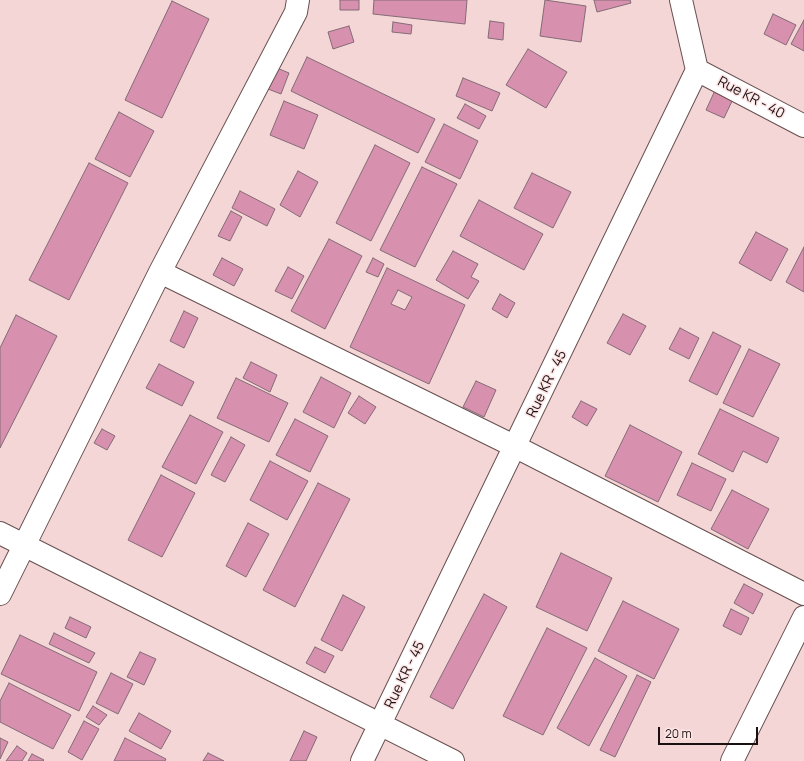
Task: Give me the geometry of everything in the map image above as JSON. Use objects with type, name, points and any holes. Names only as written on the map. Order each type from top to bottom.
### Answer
[{"type":"street","points":[[0,594],[160,272],[296,12],[298,0]]},
{"type":"street","points":[[681,0],[697,70]]},
{"type":"street","name":"Rue KR - 40","points":[[697,70],[804,126]]},
{"type":"street","name":"Rue KR - 45","points":[[362,761],[381,725],[516,447],[697,70]]},
{"type":"street","points":[[160,272],[516,447],[804,594]]},
{"type":"street","points":[[0,533],[452,761]]},
{"type":"street","points":[[732,761],[804,618]]},
{"type":"building","points":[[340,0],[359,0],[359,10],[340,10]]},
{"type":"building","points":[[374,0],[467,0],[465,24],[373,14]]},
{"type":"building","points":[[545,0],[586,6],[581,42],[540,36]]},
{"type":"building","points":[[594,0],[630,0],[631,3],[597,12]]},
{"type":"building","points":[[172,1],[209,19],[162,118],[125,100]]},
{"type":"building","points":[[773,14],[796,25],[786,45],[764,34]]},
{"type":"building","points":[[804,20],[804,51],[791,44]]},
{"type":"building","points":[[490,21],[504,23],[503,40],[488,38]]},
{"type":"building","points":[[393,22],[412,25],[411,34],[392,32]]},
{"type":"building","points":[[349,26],[354,42],[333,49],[328,32]]},
{"type":"building","points":[[528,49],[567,72],[546,108],[506,85]]},
{"type":"building","points":[[307,57],[435,119],[418,153],[291,91]]},
{"type":"building","points":[[277,68],[289,73],[281,94],[268,89]]},
{"type":"building","points":[[463,78],[500,93],[492,111],[456,96]]},
{"type":"building","points":[[717,86],[735,95],[724,118],[706,110]]},
{"type":"building","points":[[284,101],[318,115],[304,149],[270,135]]},
{"type":"building","points":[[465,104],[486,116],[479,129],[457,118]]},
{"type":"building","points":[[119,112],[154,131],[130,177],[95,159]]},
{"type":"building","points":[[444,124],[478,141],[460,179],[425,162]]},
{"type":"building","points":[[375,145],[410,163],[371,241],[336,223]]},
{"type":"building","points":[[89,163],[128,183],[69,300],[29,280]]},
{"type":"building","points":[[422,167],[457,184],[415,267],[380,250]]},
{"type":"building","points":[[298,171],[318,182],[300,217],[280,205]]},
{"type":"building","points":[[532,173],[571,192],[553,228],[514,208]]},
{"type":"building","points":[[240,191],[275,209],[267,226],[232,208]]},
{"type":"building","points":[[479,200],[543,234],[524,270],[460,236]]},
{"type":"building","points":[[231,211],[242,217],[230,241],[218,236]]},
{"type":"building","points":[[756,232],[788,249],[771,281],[739,263]]},
{"type":"building","points":[[329,239],[362,256],[325,329],[291,311]]},
{"type":"building","points":[[804,247],[804,292],[786,282]]},
{"type":"building","points":[[453,251],[478,264],[471,277],[479,281],[468,299],[436,280]]},
{"type":"building","points":[[222,258],[243,269],[234,286],[213,275]]},
{"type":"building","points":[[373,258],[384,264],[378,277],[366,272]]},
{"type":"building","points":[[288,267],[304,276],[292,299],[275,291]]},
{"type":"building","points":[[387,268],[465,305],[429,384],[350,347]],"holes":[[[398,290],[412,297],[405,310],[391,304]]]},
{"type":"building","points":[[500,294],[515,303],[507,318],[492,309]]},
{"type":"building","points":[[184,311],[198,318],[184,348],[170,341]]},
{"type":"building","points":[[623,314],[646,326],[630,355],[607,343]]},
{"type":"building","points":[[16,315],[57,336],[0,448],[0,348]]},
{"type":"building","points":[[680,328],[699,338],[689,359],[669,349]]},
{"type":"building","points":[[713,332],[741,346],[717,395],[689,381]]},
{"type":"building","points":[[749,349],[780,364],[753,417],[723,403]]},
{"type":"building","points":[[251,362],[277,375],[270,392],[243,378]]},
{"type":"building","points":[[159,364],[194,382],[182,406],[146,388]]},
{"type":"building","points":[[321,377],[351,393],[334,428],[303,412]]},
{"type":"building","points":[[236,378],[288,403],[269,442],[217,418]]},
{"type":"building","points":[[476,381],[496,390],[484,417],[463,407]]},
{"type":"building","points":[[359,396],[376,407],[365,424],[348,413]]},
{"type":"building","points":[[581,401],[597,409],[587,426],[572,417]]},
{"type":"building","points":[[720,409],[779,438],[767,463],[743,451],[733,472],[698,454]]},
{"type":"building","points":[[190,415],[223,432],[196,484],[162,467]]},
{"type":"building","points":[[295,419],[328,436],[310,472],[276,455]]},
{"type":"building","points":[[630,425],[682,452],[658,502],[605,476]]},
{"type":"building","points":[[102,429],[115,436],[107,450],[94,443]]},
{"type":"building","points":[[231,437],[245,445],[225,482],[211,475]]},
{"type":"building","points":[[270,461],[308,481],[287,520],[250,500]]},
{"type":"building","points":[[692,463],[726,479],[711,511],[677,495]]},
{"type":"building","points":[[161,475],[195,493],[162,557],[128,540]]},
{"type":"building","points":[[318,483],[350,499],[295,607],[263,590]]},
{"type":"building","points":[[732,490],[769,509],[748,549],[711,529]]},
{"type":"building","points":[[248,523],[269,534],[246,577],[226,566]]},
{"type":"building","points":[[561,553],[612,578],[587,631],[536,607]]},
{"type":"building","points":[[744,584],[763,594],[753,614],[734,603]]},
{"type":"building","points":[[484,594],[507,607],[453,709],[430,697]]},
{"type":"building","points":[[343,595],[365,607],[342,651],[321,640]]},
{"type":"building","points":[[623,601],[679,629],[654,679],[598,651]]},
{"type":"building","points":[[731,609],[749,618],[741,635],[723,626]]},
{"type":"building","points":[[70,617],[91,627],[86,638],[65,628]]},
{"type":"building","points":[[547,628],[587,648],[543,735],[503,716]]},
{"type":"building","points":[[54,633],[95,653],[89,663],[49,644]]},
{"type":"building","points":[[20,635],[97,672],[79,711],[1,674]]},
{"type":"building","points":[[315,647],[334,656],[325,673],[306,663]]},
{"type":"building","points":[[140,652],[156,659],[144,685],[127,677]]},
{"type":"building","points":[[595,658],[627,676],[589,746],[557,728]]},
{"type":"building","points":[[111,673],[133,684],[118,714],[96,703]]},
{"type":"building","points":[[637,675],[651,682],[615,757],[600,750]]},
{"type":"building","points":[[9,683],[71,715],[53,749],[0,722],[0,701]]},
{"type":"building","points":[[93,706],[107,715],[99,725],[86,717]]},
{"type":"building","points":[[139,713],[171,731],[161,749],[129,731]]},
{"type":"building","points":[[84,721],[99,729],[82,760],[68,752]]},
{"type":"building","points":[[304,731],[317,737],[306,761],[290,761]]},
{"type":"building","points":[[0,738],[8,742],[0,759]]},
{"type":"building","points":[[125,738],[166,759],[165,761],[114,761]]},
{"type":"building","points":[[17,746],[27,753],[22,761],[6,761]]},
{"type":"building","points":[[208,753],[224,761],[203,761]]},
{"type":"building","points":[[32,754],[44,760],[28,761]]}]
